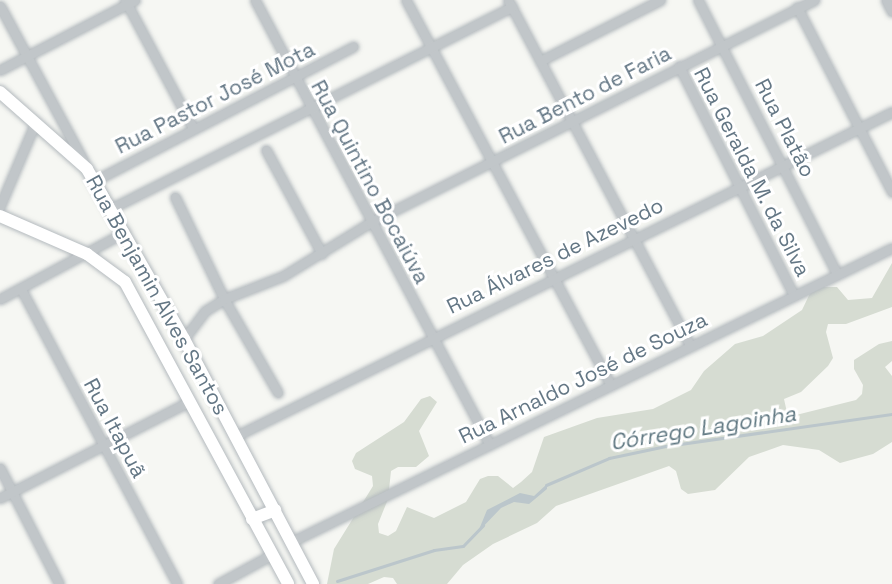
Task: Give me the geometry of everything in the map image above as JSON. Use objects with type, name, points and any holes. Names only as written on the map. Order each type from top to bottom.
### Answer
[{"type":"main road","points":[[0,92],[36,121],[87,169]]},
{"type":"main road","name":"Rua Benjamin Alves Santos","points":[[87,169],[184,339],[313,583]]},
{"type":"main road","points":[[0,216],[87,254]]},
{"type":"main road","name":"Rua Benjamin Alves Santos","points":[[87,254],[125,282],[288,584]]},
{"type":"main road","points":[[252,519],[275,510]]},
{"type":"street","name":"Rua Quintino Bocaiúva","points":[[255,0],[490,444]]},
{"type":"street","points":[[406,0],[611,385]]},
{"type":"street","points":[[540,61],[660,0]]},
{"type":"street","name":"Rua Platão","points":[[698,0],[784,165],[837,274]]},
{"type":"street","name":"Rua Bento de Faria","points":[[184,339],[205,311],[224,299],[283,276],[371,222],[815,0]]},
{"type":"street","points":[[886,0],[892,12]]},
{"type":"street","points":[[0,70],[129,1],[194,128]]},
{"type":"street","points":[[110,209],[433,49],[510,4],[690,345]]},
{"type":"street","name":"Rua Benjamin Alves Santos","points":[[0,6],[87,169]]},
{"type":"street","points":[[797,7],[892,192]]},
{"type":"street","name":"Rua Pastor José Mota","points":[[94,181],[353,47]]},
{"type":"street","name":"Rua Geralda M. da Silva","points":[[679,66],[741,184],[793,294]]},
{"type":"street","name":"Rua Álvares de Azevedo","points":[[236,436],[432,336],[556,279],[741,184],[892,112]]},
{"type":"street","points":[[0,206],[36,121]]},
{"type":"street","points":[[266,150],[322,254]]},
{"type":"street","points":[[175,197],[224,299],[278,393]]},
{"type":"street","points":[[0,299],[125,232]]},
{"type":"street","name":"Rua Arnaldo José de Souza","points":[[291,542],[793,294],[892,248]]},
{"type":"street","name":"Rua Itapuã","points":[[21,289],[177,584]]},
{"type":"street","points":[[0,498],[190,400]]},
{"type":"street","points":[[0,468],[59,584]]},
{"type":"street","points":[[218,584],[271,555]]},
{"type":"shaded area","points":[[892,263],[892,307],[846,324],[828,324],[826,332],[833,358],[828,366],[801,392],[784,399],[788,417],[856,400],[862,394],[863,385],[854,369],[854,360],[879,344],[892,341],[892,361],[885,367],[892,376],[892,442],[873,454],[840,463],[819,450],[783,445],[749,457],[715,490],[688,494],[681,489],[676,471],[669,466],[556,506],[537,523],[493,544],[463,565],[447,584],[397,584],[393,578],[384,577],[368,584],[327,584],[334,549],[373,486],[372,476],[355,469],[352,461],[356,453],[404,422],[421,399],[430,396],[437,402],[419,431],[429,456],[416,467],[398,467],[391,471],[388,499],[378,524],[379,533],[388,536],[396,531],[407,507],[434,518],[466,502],[480,479],[488,476],[498,476],[513,488],[532,472],[544,437],[597,418],[653,409],[691,390],[704,371],[735,344],[763,336],[802,310],[813,287],[837,287],[848,300],[872,298]]},
{"type":"shaded area","points":[[547,484],[547,489],[529,504],[514,502],[501,508],[478,532],[487,510],[520,493],[534,496]]},
{"type":"waterway","name":"Córrego Lagoinha","points":[[546,485],[609,458],[666,446],[892,414]]},
{"type":"waterway","name":"Córrego Lagoinha","points":[[337,581],[434,550],[463,546],[483,525]]}]
